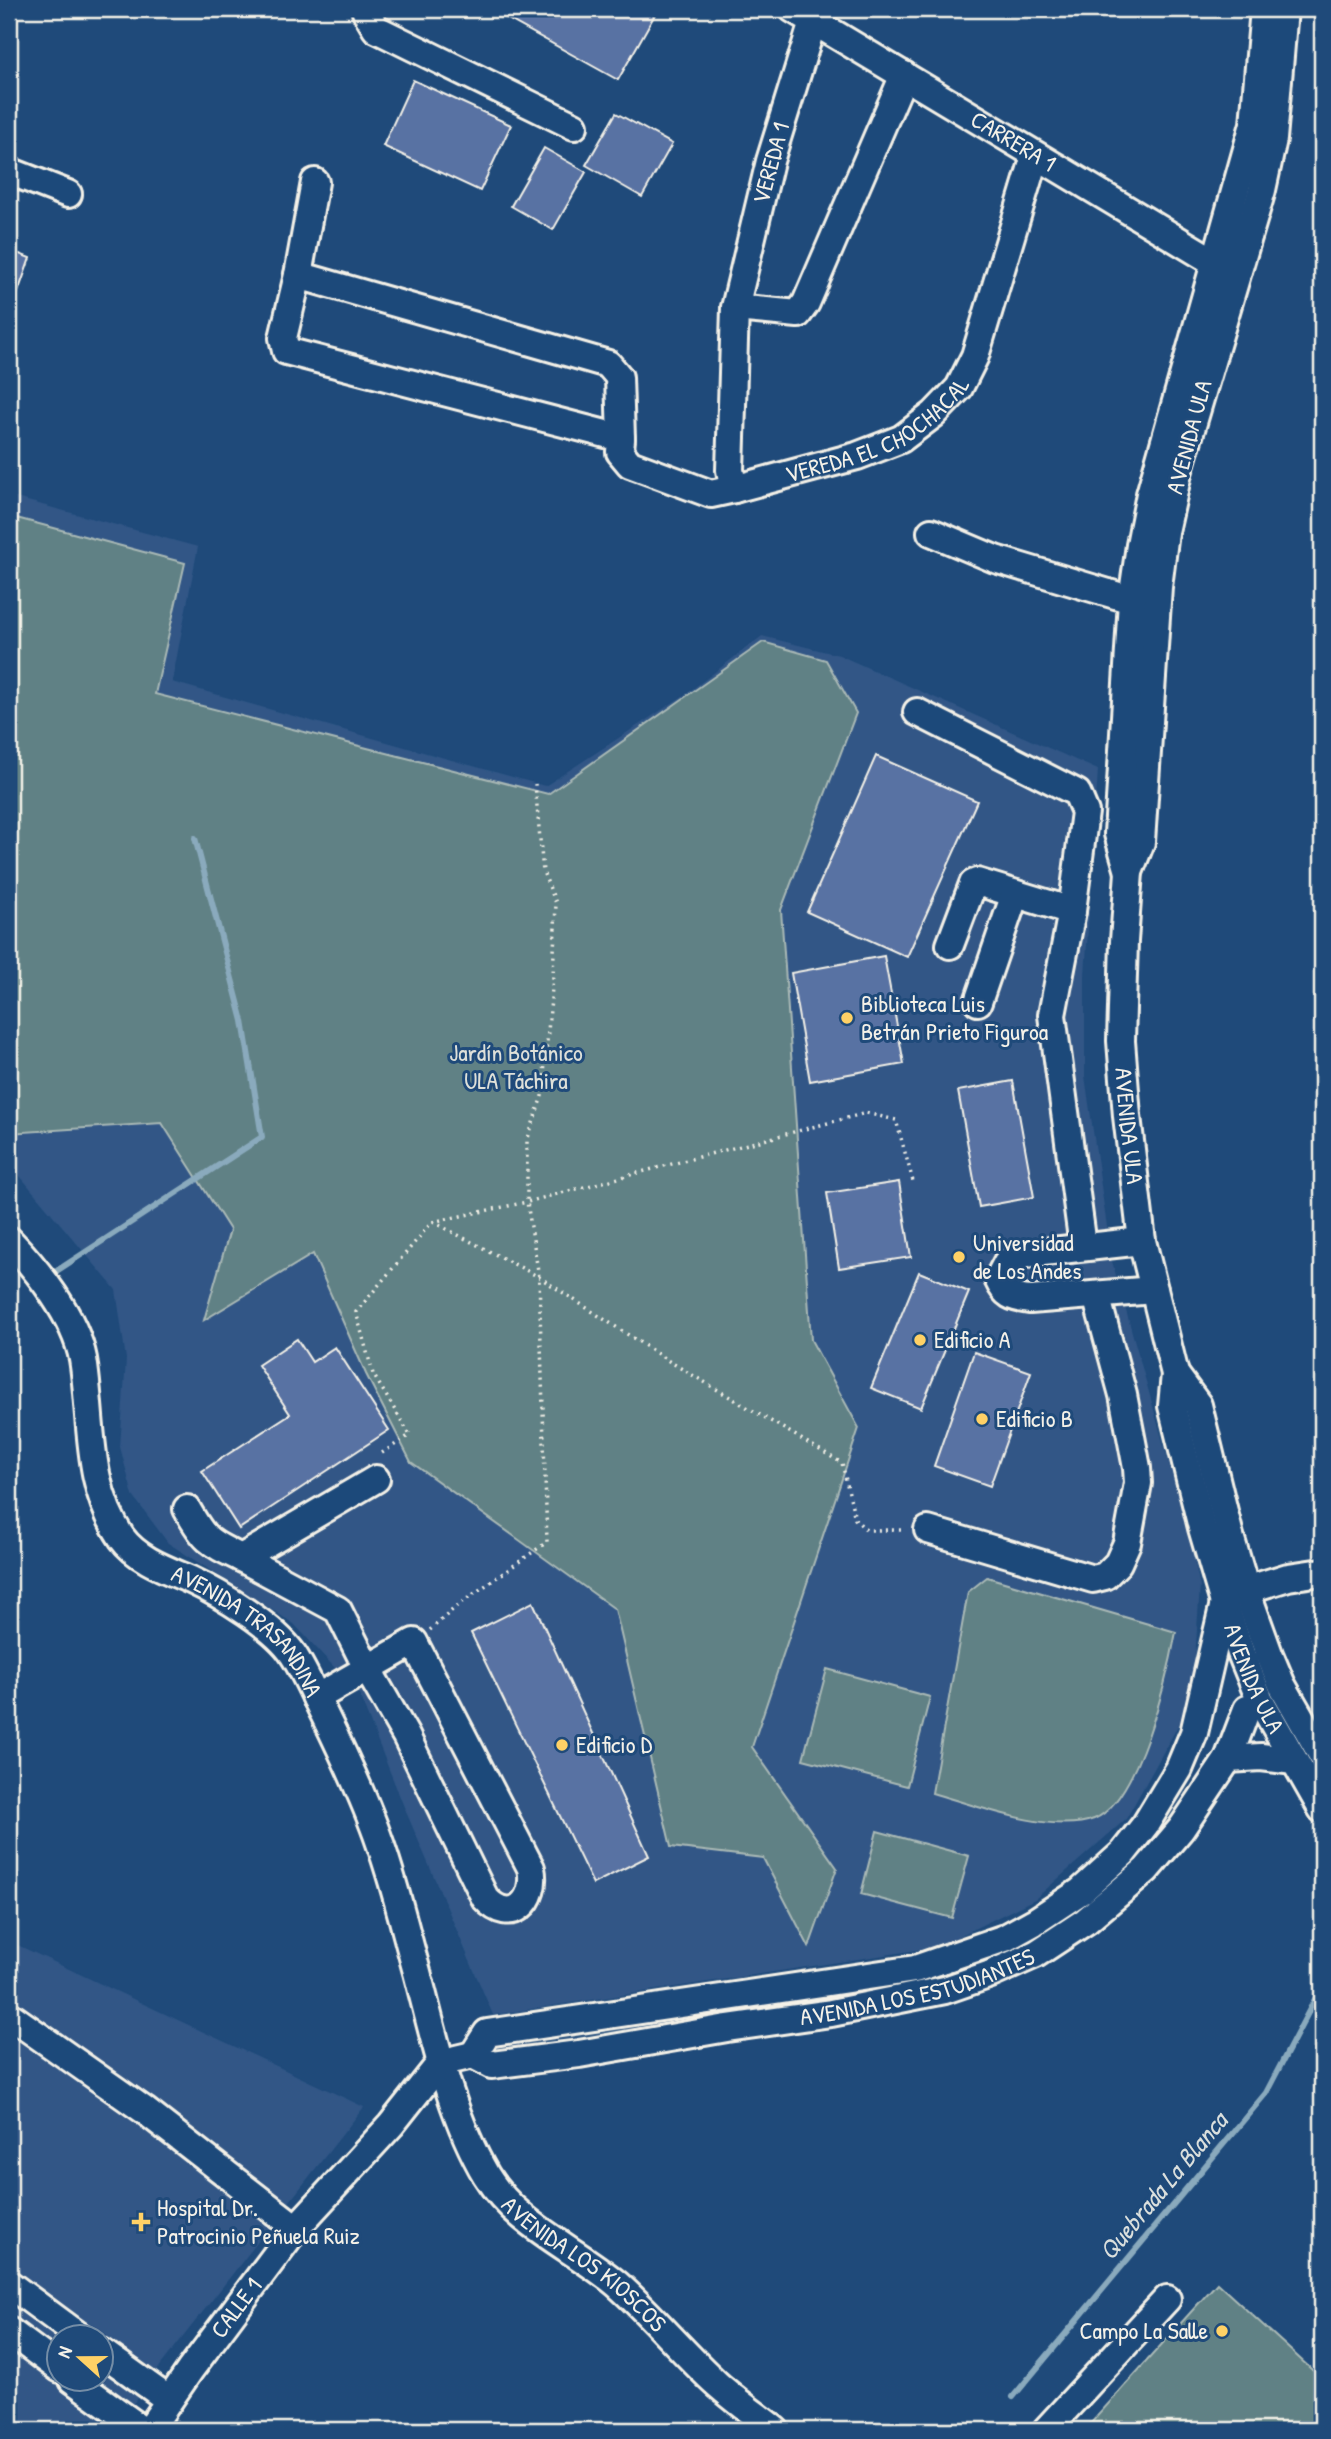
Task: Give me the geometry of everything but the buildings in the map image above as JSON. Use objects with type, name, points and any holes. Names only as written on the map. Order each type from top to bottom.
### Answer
[{"type":"street","points":[[367,9],[366,12],[376,29],[574,126]]},
{"type":"street","name":"AVENIDA ULA","points":[[1264,9],[1254,124],[1226,267],[1165,532],[1158,587],[1141,842],[1129,872],[1121,1041],[1142,1241],[1175,1374],[1198,1405],[1235,1597],[1263,1698],[1294,1761],[1322,1809]]},
{"type":"street","name":"AVENIDA ULA","points":[[1129,872],[1118,834],[1132,600],[1140,545],[1150,494],[1226,267],[1262,190],[1273,139],[1284,9]]},
{"type":"street","name":"CARRERA 1","points":[[808,12],[1035,156],[1226,267]]},
{"type":"street","name":"VEREDA 1","points":[[735,308],[808,12]]},
{"type":"street","points":[[734,489],[730,470],[735,308],[798,314],[806,303],[904,75]]},
{"type":"street","name":"VEREDA EL CHOCHACAL","points":[[621,438],[620,452],[630,464],[711,494],[857,456],[901,439],[934,414],[959,388],[975,356],[1035,156]]},
{"type":"street","points":[[9,171],[68,194]]},
{"type":"street","points":[[298,275],[608,364],[619,377],[621,438],[286,351],[283,338],[316,182]]},
{"type":"street","points":[[931,532],[995,559],[1132,600]]},
{"type":"street","points":[[917,712],[1077,793],[1085,812],[1072,911],[1052,1015],[1083,1246]]},
{"type":"street","points":[[950,945],[973,884],[982,883],[1072,911]]},
{"type":"street","points":[[978,1002],[1015,894]]},
{"type":"street","name":"AVENIDA TRASANDINA","points":[[9,1240],[29,1261],[70,1321],[82,1356],[93,1465],[103,1500],[124,1541],[155,1565],[196,1582],[244,1611],[292,1652],[316,1698],[379,1839],[441,2062]]},
{"type":"street","points":[[1142,1241],[1025,1254],[1007,1262],[998,1279],[1004,1293],[1014,1299],[1096,1296],[1154,1290]]},
{"type":"street","points":[[928,1530],[1093,1578],[1105,1576],[1118,1563],[1127,1543],[1138,1483],[1138,1468],[1123,1395],[1096,1296]]},
{"type":"street","points":[[241,1558],[379,1466]]},
{"type":"street","points":[[187,1509],[202,1536],[338,1610],[367,1668],[406,1736],[485,1898],[493,1907],[505,1911],[517,1909],[529,1899],[534,1882],[531,1868],[414,1642],[367,1668],[316,1698]]},
{"type":"street","points":[[1235,1597],[1288,1577],[1322,1572]]},
{"type":"street","name":"AVENIDA LOS ESTUDIANTES","points":[[473,2055],[487,2033],[915,1969],[1006,1938],[1034,1922],[1081,1891],[1123,1853],[1145,1825],[1180,1769],[1194,1733],[1235,1597]]},
{"type":"street","points":[[1194,1733],[1263,1698]]},
{"type":"street","name":"AVENIDA ULA","points":[[1263,1698],[1322,1755]]},
{"type":"street","name":"AVENIDA LOS ESTUDIANTES","points":[[441,2062],[473,2055],[492,2065],[579,2054],[831,2013],[945,1990],[991,1975],[1036,1954],[1086,1921],[1146,1870],[1181,1829],[1228,1759],[1263,1698]]},
{"type":"street","points":[[1228,1759],[1261,1757],[1294,1761]]},
{"type":"street","points":[[9,2015],[144,2110],[296,2228]]},
{"type":"street","name":"CALLE 1","points":[[149,2430],[296,2228],[391,2125],[441,2062]]},
{"type":"street","name":"AVENIDA LOS KIOSCOS","points":[[441,2062],[464,2132],[487,2177],[507,2203],[533,2226],[615,2283],[717,2384],[775,2430]]},
{"type":"street","points":[[9,2284],[64,2324]]},
{"type":"street","points":[[1046,2430],[1167,2299]]},
{"type":"street","points":[[30,2348],[51,2315]]},
{"type":"street","points":[[9,2331],[46,2360]]},
{"type":"street","points":[[116,2362],[169,2400]]},
{"type":"street","points":[[94,2394],[143,2430]]},
{"type":"path","points":[[414,1642],[440,1623],[457,1605],[547,1542],[539,1277],[527,1202],[527,1141],[542,1096],[553,977],[556,903],[543,872],[535,784]]},
{"type":"path","points":[[379,1466],[410,1435],[373,1374],[356,1311],[432,1222],[527,1202],[866,1113],[896,1121],[914,1185]]},
{"type":"path","points":[[432,1222],[539,1277],[667,1360],[842,1463],[855,1519],[866,1530],[928,1530]]},
{"type":"shaded area","name":"Universidad de Los Andes","points":[[9,496],[198,547],[172,682],[545,786],[686,694],[762,636],[839,655],[1098,770],[1085,976],[1085,1076],[1112,1261],[1187,1527],[1200,1586],[1195,1660],[1183,1717],[1126,1819],[1035,1899],[937,1947],[493,2015],[359,1694],[294,1624],[168,1543],[133,1496],[120,1447],[126,1359],[116,1290],[9,1163],[9,1133],[162,1123],[230,1230],[205,1320],[313,1254],[366,1374],[410,1462],[615,1609],[671,1846],[763,1858],[809,1946],[837,1868],[752,1747],[859,1428],[811,1340],[781,910],[856,713],[763,642],[549,794],[155,693],[184,563],[9,516]]},
{"type":"shaded area","name":"Hospital Dr. Patrocinio Peñuela Ruiz","points":[[9,1941],[364,2107],[161,2365],[116,2430],[9,2430]]},
{"type":"green space","name":"Jardín Botánico ULA Táchira","points":[[9,516],[185,563],[155,694],[548,794],[763,642],[826,660],[856,713],[781,910],[811,1340],[859,1428],[752,1747],[837,1868],[809,1947],[763,1858],[671,1847],[615,1609],[411,1462],[366,1374],[313,1254],[204,1320],[230,1230],[162,1123],[9,1133]]},
{"type":"green space","points":[[987,1577],[1176,1632],[1158,1706],[1137,1764],[1110,1808],[1094,1819],[1077,1823],[1035,1821],[932,1793],[968,1592]]},
{"type":"green space","points":[[827,1669],[930,1697],[907,1786],[803,1759]]},
{"type":"green space","points":[[877,1831],[969,1856],[952,1918],[861,1894]]},
{"type":"green space","name":"Campo La Salle","points":[[1217,2283],[1322,2379],[1322,2430],[1098,2430],[1090,2424]]},
{"type":"waterway","points":[[58,1270],[262,1137],[243,1021],[195,838]]},
{"type":"waterway","name":"Quebrada La Blanca","points":[[1013,2397],[1266,2093],[1322,1986]]},
{"type":"place","name":"Biblioteca Luis Betrán Prieto Figuroa","points":[[847,1018]]},
{"type":"place","name":"Universidad de Los Andes","points":[[959,1257]]},
{"type":"place","name":"Edificio A","points":[[920,1340]]},
{"type":"place","name":"Edificio B","points":[[982,1419]]},
{"type":"place","name":"Edificio D","points":[[562,1745]]},
{"type":"place","name":"Hospital Dr. Patrocinio Peñuela Ruiz","points":[[141,2222]]},
{"type":"place","name":"Campo La Salle","points":[[1222,2331]]}]
